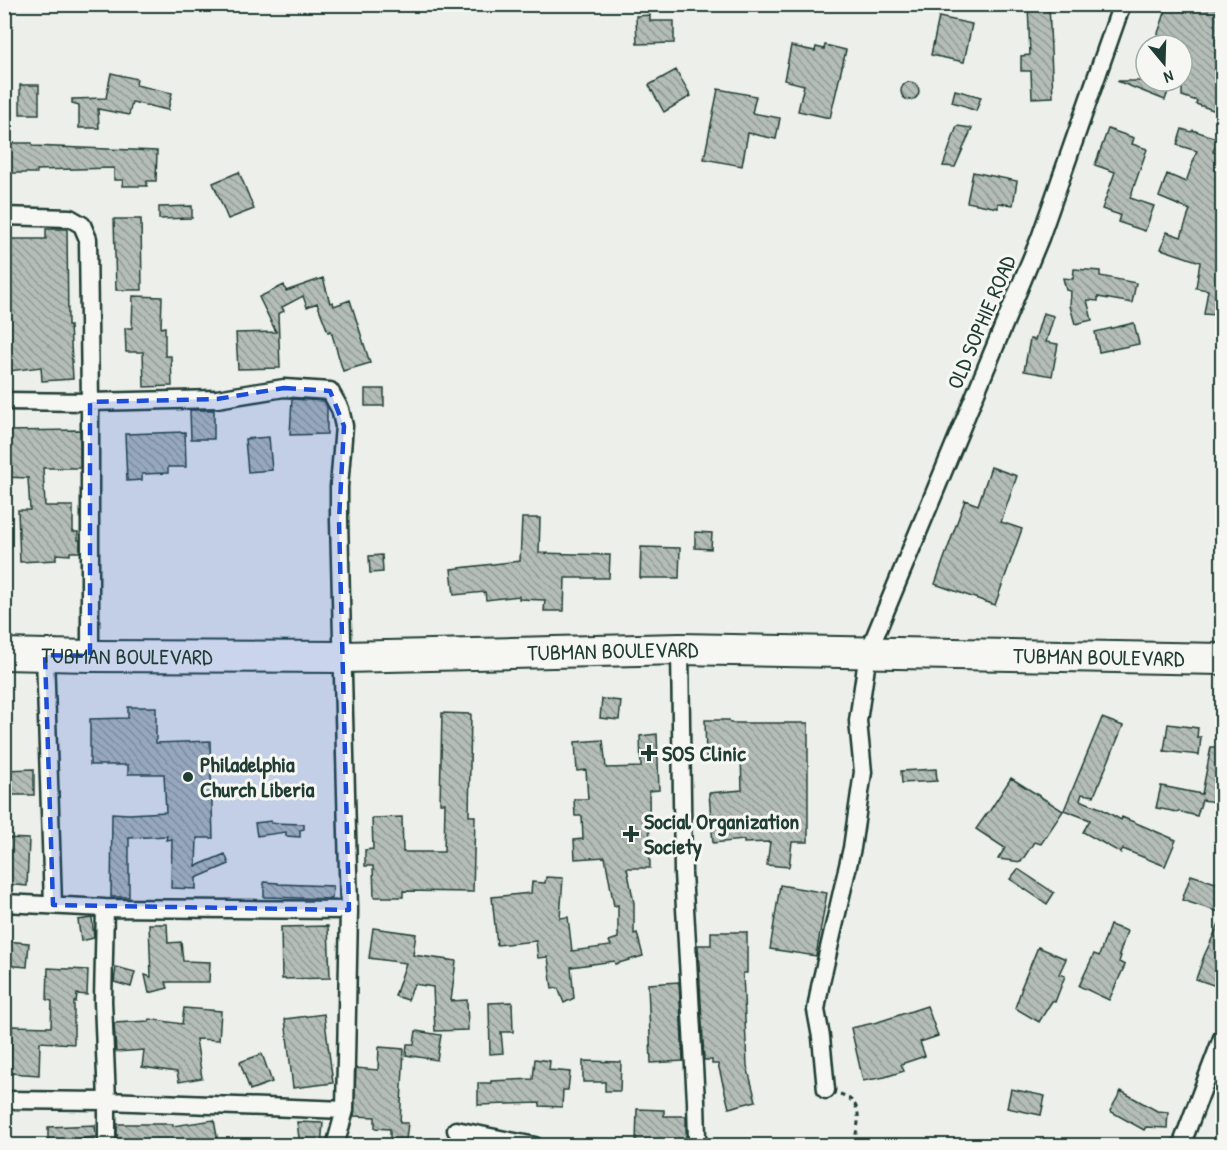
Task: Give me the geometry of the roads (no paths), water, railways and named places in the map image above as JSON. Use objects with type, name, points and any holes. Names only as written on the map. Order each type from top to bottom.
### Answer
[{"type":"highway","name":"TUBMAN BOULEVARD","points":[[4,654],[344,657],[680,649],[1222,659]]},
{"type":"street","name":"OLD SOPHIE ROAD","points":[[826,1090],[816,1010],[852,848],[863,772],[858,721],[868,653],[1041,238],[1122,4]]},
{"type":"street","points":[[4,216],[70,218],[82,225],[88,239],[90,656]]},
{"type":"street","points":[[4,402],[217,399],[284,388],[330,391],[340,409],[344,426],[339,509],[349,910],[345,1110],[335,1146]]},
{"type":"street","points":[[680,649],[683,873],[696,1101],[697,1139],[695,1146]]},
{"type":"street","points":[[45,655],[53,904]]},
{"type":"street","points":[[4,903],[105,908],[349,910]]},
{"type":"street","points":[[105,908],[103,1000],[107,1146]]},
{"type":"street","points":[[1181,1146],[1222,1038]]},
{"type":"street","points":[[4,1101],[107,1101],[345,1110]]},
{"type":"street","points":[[456,1130],[535,1146]]},
{"type":"place","name":"SOS Clinic","points":[[649,753]]},
{"type":"place","name":"Philadelphia Church Liberia","points":[[188,777]]},
{"type":"place","name":"Social Organization Society","points":[[631,834]]}]
